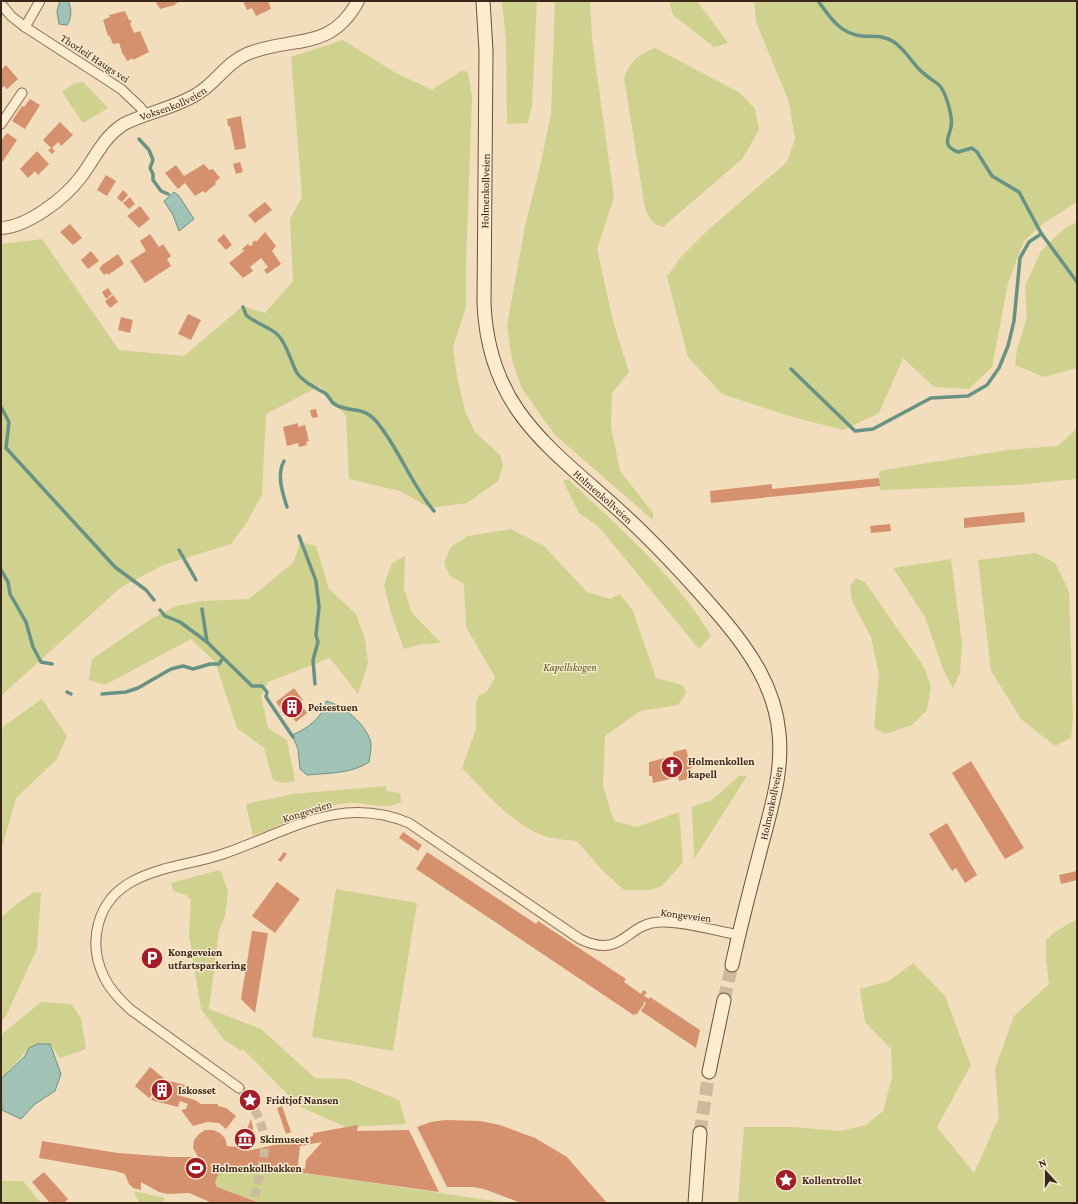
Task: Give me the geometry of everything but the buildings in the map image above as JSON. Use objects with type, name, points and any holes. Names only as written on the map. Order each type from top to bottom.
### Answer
[{"type":"main road","name":"Holmenkollveien","points":[[483,1],[486,51],[485,312],[489,342],[497,372],[520,415],[543,443],[661,550],[731,630],[762,674],[774,706],[780,745],[778,777],[732,965]]},
{"type":"main road","points":[[709,1072],[724,1000]]},
{"type":"main road","points":[[695,1203],[700,1133]]},
{"type":"street","points":[[25,27],[40,1]]},
{"type":"street","name":"Voksenkollveien","points":[[1,228],[22,223],[66,192],[81,178],[98,149],[109,135],[124,124],[187,101],[200,93],[236,60],[248,54],[276,46],[321,37],[329,33],[346,20],[358,1]]},
{"type":"street","name":"Thorleif Haugs vei","points":[[1,4],[11,16],[25,27],[121,89],[140,107],[146,115]]},
{"type":"street","points":[[1,124],[22,93]]},
{"type":"street","name":"Kongeveien","points":[[239,1088],[131,1010],[117,997],[104,977],[97,959],[96,936],[99,921],[104,908],[115,894],[139,878],[222,855],[323,817],[347,812],[369,812],[388,815],[409,823],[580,939],[592,945],[601,946],[614,944],[642,927],[660,922],[739,935]]},
{"type":"green space","points":[[502,1],[537,1],[532,105],[528,123],[507,124],[506,40]]},
{"type":"green space","points":[[555,1],[590,1],[592,39],[614,197],[597,249],[613,321],[629,372],[612,393],[611,427],[620,471],[653,513],[653,520],[555,435],[522,389],[512,360],[507,326],[525,226],[540,167],[551,114]]},
{"type":"green space","points":[[669,1],[697,1],[728,43],[714,47],[673,15]]},
{"type":"green space","points":[[754,1],[1077,1],[1077,202],[1044,223],[1024,241],[1008,283],[992,367],[969,389],[934,387],[903,358],[879,413],[843,430],[789,416],[722,394],[688,357],[667,277],[681,257],[708,230],[787,162],[795,139],[789,102],[756,22]]},
{"type":"green space","points":[[343,40],[396,73],[432,90],[463,70],[468,73],[472,96],[466,307],[453,347],[457,377],[465,411],[475,432],[500,455],[503,466],[498,481],[467,503],[430,508],[400,491],[349,479],[346,416],[320,386],[266,414],[262,495],[246,524],[231,544],[163,565],[120,588],[1,696],[1,244],[42,239],[119,350],[184,356],[243,306],[265,313],[293,281],[290,219],[302,197],[291,57]]},
{"type":"green space","points":[[655,48],[740,93],[755,109],[759,130],[742,159],[663,227],[651,220],[645,208],[624,78],[626,72],[635,59]]},
{"type":"green space","points":[[83,82],[108,108],[83,123],[62,92],[75,83]]},
{"type":"green space","points":[[1077,222],[1077,368],[1044,377],[1015,365],[1017,350],[1027,317],[1025,286],[1041,251],[1066,227]]},
{"type":"green space","points":[[1077,428],[1077,479],[1015,485],[880,490],[879,471],[1007,450],[1058,446]]},
{"type":"green space","points":[[568,479],[645,553],[681,593],[711,636],[699,649],[599,527],[579,513],[563,481]]},
{"type":"green space","name":"Kapellskogen","points":[[511,529],[544,546],[587,592],[610,599],[620,594],[633,611],[656,678],[683,685],[686,693],[678,705],[640,711],[605,736],[603,786],[614,821],[637,827],[679,812],[683,862],[662,886],[650,890],[624,890],[603,871],[577,841],[547,837],[522,825],[490,798],[462,768],[476,729],[476,704],[479,695],[487,691],[495,677],[466,627],[464,584],[449,575],[444,563],[451,547],[468,536]]},
{"type":"green space","points":[[300,542],[316,546],[329,589],[356,614],[365,639],[368,663],[358,694],[330,658],[268,682],[261,696],[268,728],[287,740],[295,781],[282,783],[273,780],[264,748],[237,728],[215,662],[191,639],[105,685],[89,680],[92,659],[151,619],[176,606],[202,601],[249,599],[294,562]]},
{"type":"green space","points":[[1036,553],[1055,563],[1069,591],[1073,720],[1071,738],[1055,746],[1021,719],[991,671],[978,560]]},
{"type":"green space","points":[[405,556],[404,589],[412,613],[441,643],[422,644],[404,649],[391,613],[384,585],[392,563]]},
{"type":"green space","points":[[951,559],[962,643],[960,673],[953,688],[943,669],[925,617],[893,568]]},
{"type":"green space","points":[[856,578],[865,582],[924,667],[931,686],[927,710],[912,725],[885,734],[874,728],[879,674],[871,637],[852,601],[850,587]]},
{"type":"green space","points":[[42,699],[67,736],[57,759],[16,798],[1,851],[1,733],[4,726]]},
{"type":"green space","points":[[739,776],[747,776],[694,859],[692,807],[712,800]]},
{"type":"green space","points":[[385,786],[387,791],[400,793],[401,802],[389,806],[354,803],[335,805],[299,816],[253,836],[246,804],[293,794]]},
{"type":"green space","points":[[220,870],[228,891],[225,916],[219,930],[209,1009],[261,1029],[315,1078],[348,1079],[399,1100],[406,1124],[345,1127],[299,1106],[243,1049],[241,1051],[224,1040],[201,1009],[189,935],[191,900],[186,895],[173,891],[171,883]]},
{"type":"green space","points":[[336,889],[417,903],[393,1051],[312,1037]]},
{"type":"green space","points":[[34,892],[41,893],[37,949],[5,1018],[1,1021],[1,918],[15,905]]},
{"type":"green space","points":[[1077,919],[1077,1203],[738,1203],[744,1127],[794,1127],[840,1131],[866,1125],[883,1111],[892,1077],[891,1049],[865,1022],[860,989],[889,981],[913,963],[945,996],[971,1065],[937,1127],[974,1173],[999,1117],[995,1069],[1014,1016],[1049,984],[1046,961],[1046,940],[1055,932]]},
{"type":"green space","points":[[41,1002],[71,1004],[81,1018],[86,1049],[60,1058],[50,1044],[37,1044],[29,1048],[1,1079],[1,1035]]},
{"type":"green space","points":[[273,1171],[305,1173],[508,1203],[261,1203],[217,1187],[215,1182],[219,1173]]},
{"type":"green space","points":[[1,1181],[23,1181],[41,1203],[1,1203]]},
{"type":"green space","points":[[133,1191],[165,1198],[162,1203],[140,1203]]},
{"type":"shaded area","points":[[60,1],[68,1],[70,7],[71,16],[67,25],[59,24],[57,11]]},
{"type":"shaded area","points":[[174,192],[179,196],[194,219],[179,231],[173,215],[164,201]]},
{"type":"shaded area","points":[[326,701],[351,714],[362,725],[371,743],[369,762],[347,771],[307,775],[300,769],[298,749],[293,737],[294,734],[310,725],[319,716],[325,706]]},
{"type":"shaded area","points":[[37,1044],[50,1044],[61,1074],[55,1091],[35,1104],[21,1119],[2,1110],[1,1079],[25,1056],[29,1048]]},
{"type":"waterway","points":[[818,1],[836,24],[848,32],[854,35],[882,37],[897,44],[919,70],[941,87],[950,111],[951,127],[947,141],[949,147],[958,152],[972,148],[977,152],[992,176],[1019,192],[1041,233],[1077,282]]},
{"type":"waterway","points":[[139,139],[149,150],[153,160],[150,168],[153,174],[153,180],[161,191],[168,194]]},
{"type":"waterway","points":[[791,369],[855,431],[873,429],[931,398],[968,396],[987,385],[999,368],[1008,346],[1014,321],[1020,258],[1029,242],[1041,234]]},
{"type":"waterway","points":[[243,307],[246,315],[280,337],[297,373],[304,380],[325,393],[333,403],[338,406],[365,413],[376,421],[384,431],[418,489],[434,511]]},
{"type":"waterway","points":[[1,407],[9,422],[6,448],[115,567],[146,590],[154,600]]},
{"type":"waterway","points":[[284,461],[280,478],[287,507]]},
{"type":"waterway","points":[[299,536],[316,581],[319,607],[316,635],[318,642],[313,660],[315,684]]},
{"type":"waterway","points":[[179,550],[196,580]]},
{"type":"waterway","points":[[1,570],[8,582],[10,594],[26,622],[33,647],[41,662],[52,664]]},
{"type":"waterway","points":[[202,609],[207,642]]},
{"type":"waterway","points":[[160,610],[165,616],[180,622],[207,642],[252,686],[262,686],[267,692],[266,697],[293,737]]},
{"type":"waterway","points":[[102,694],[126,692],[138,688],[171,669],[183,666],[193,669],[210,664],[219,664],[223,658]]},
{"type":"waterway","points":[[67,692],[71,694]]},
{"type":"tunnel","points":[[724,1000],[732,965]]},
{"type":"tunnel","points":[[700,1133],[709,1072]]},
{"type":"tunnel","points":[[239,1088],[256,1112],[263,1130],[263,1161],[255,1203]]},
{"type":"place","name":"Peisestuen","points":[[292,707]]},
{"type":"place","name":"Holmenkollen kapell","points":[[672,767]]},
{"type":"place","name":"Kongeveien utfartsparkering","points":[[152,958]]},
{"type":"place","name":"Iskosset","points":[[162,1090]]},
{"type":"place","name":"Fridtjof Nansen","points":[[250,1100]]},
{"type":"place","name":"Skimuseet","points":[[245,1139]]},
{"type":"place","name":"Holmenkollbakken","points":[[196,1168]]},
{"type":"place","name":"Kollentrollet","points":[[786,1180]]}]
